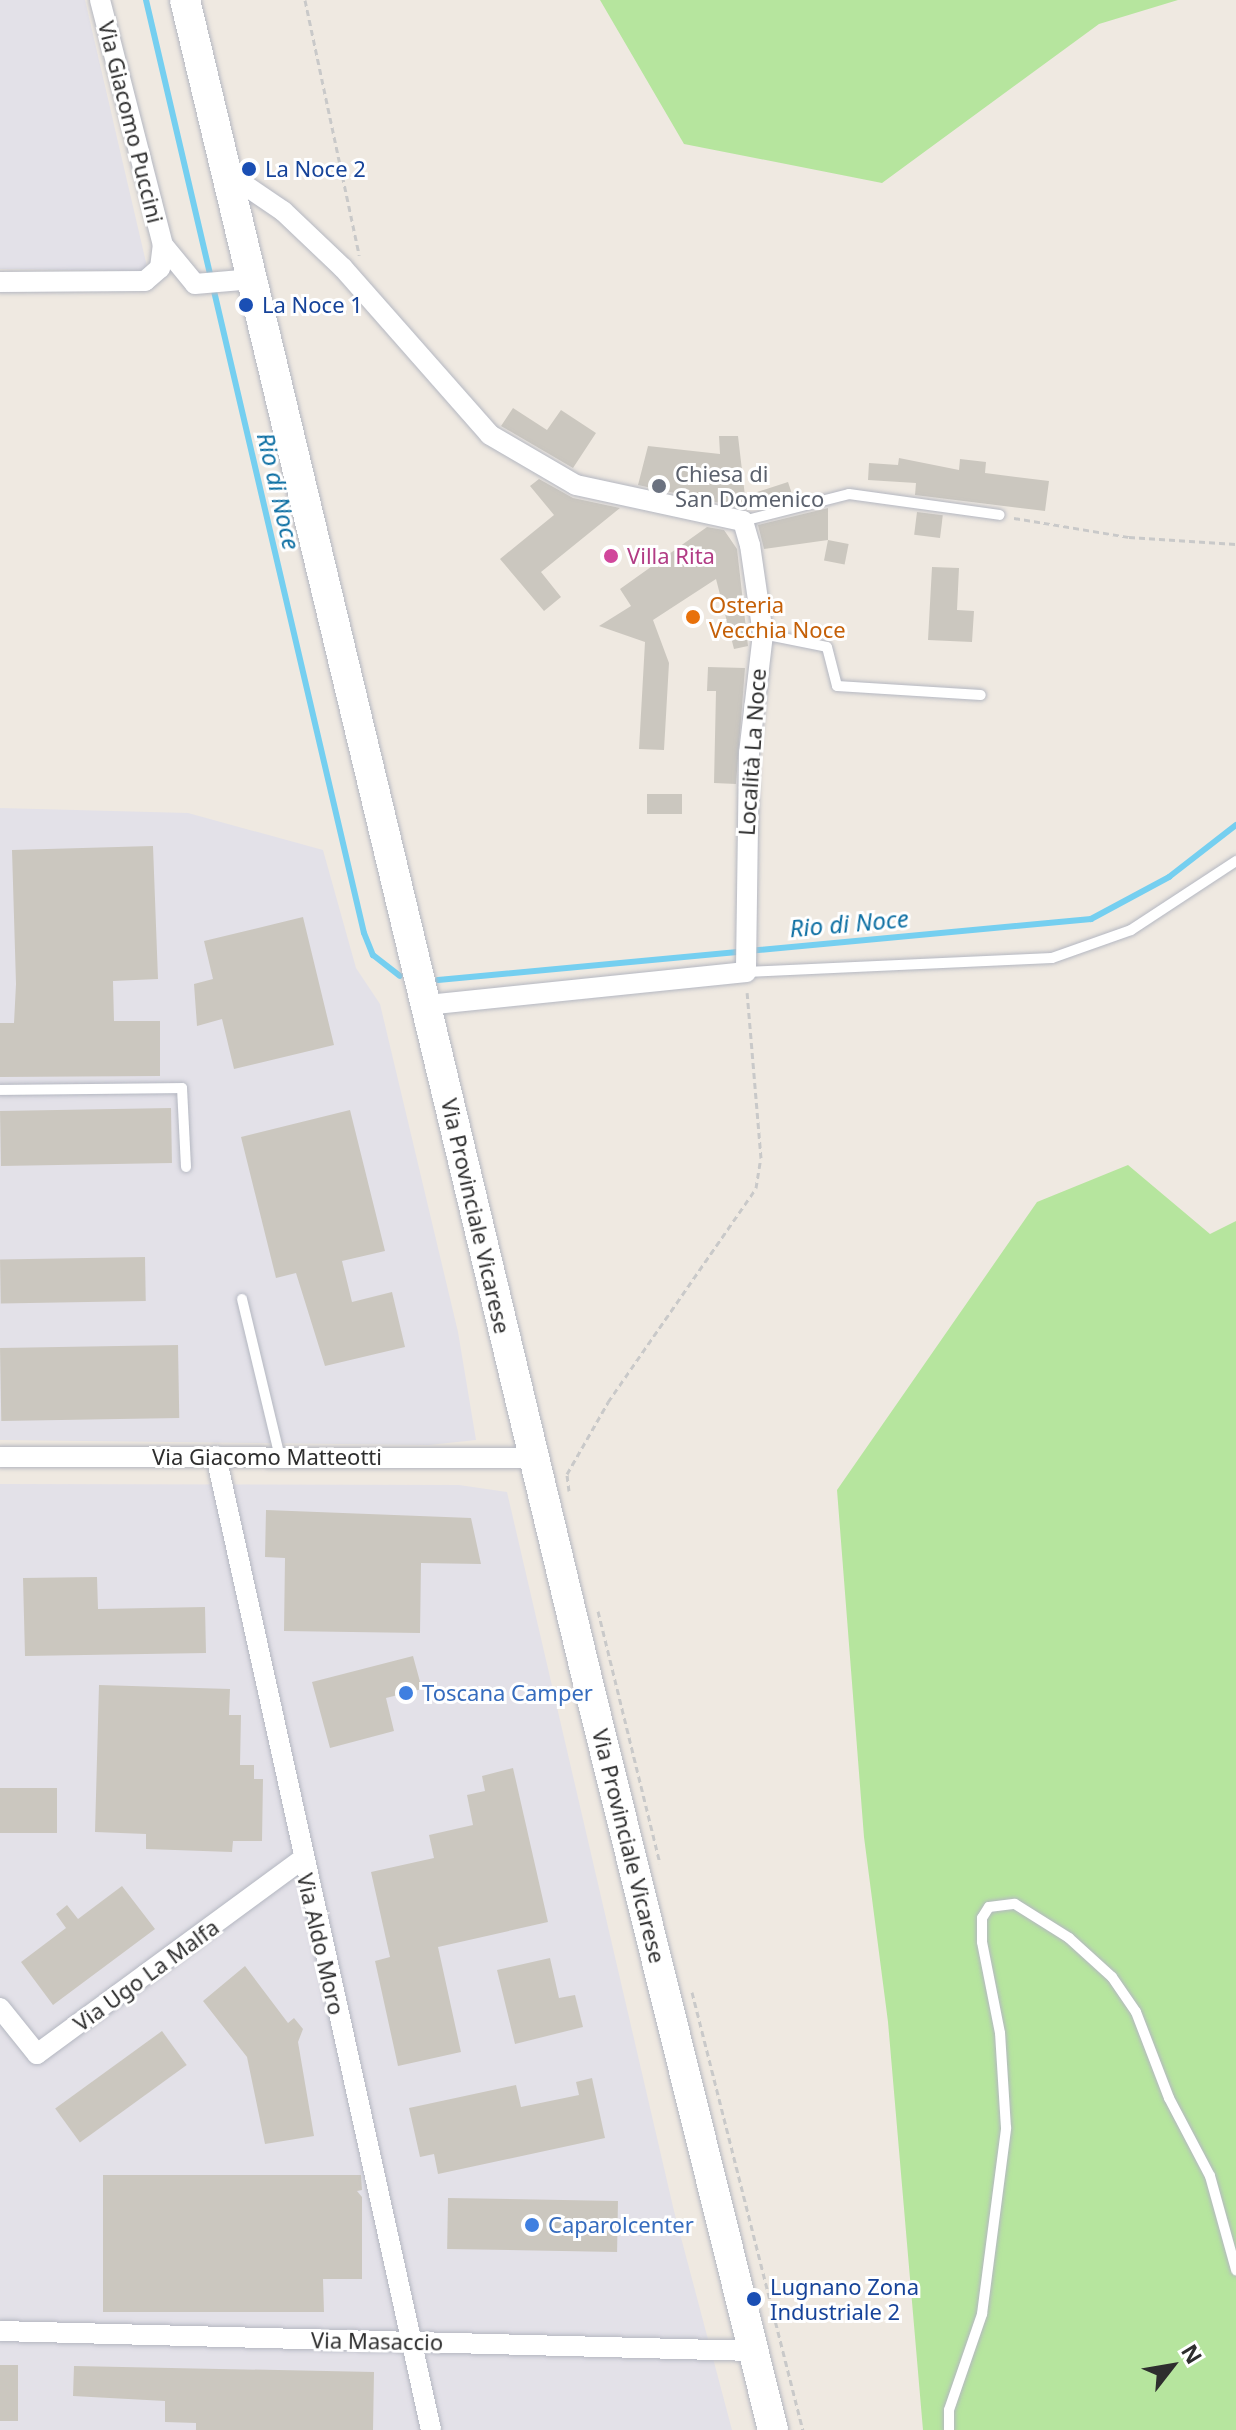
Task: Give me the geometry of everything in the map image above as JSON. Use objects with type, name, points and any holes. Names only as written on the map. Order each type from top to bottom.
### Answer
[{"type":"main road","name":"Via Provinciale Vicarese","points":[[185,0],[534,1458],[773,2430]]},
{"type":"street","name":"Via Giacomo Puccini","points":[[0,282],[145,281],[160,268],[163,245],[100,0]]},
{"type":"street","points":[[227,173],[283,211],[343,268],[490,435],[537,466],[576,485],[629,499],[743,521]]},
{"type":"street","name":"Via Giacomo Puccini","points":[[163,245],[188,278],[212,285],[253,279]]},
{"type":"street","name":"Località La Noce","points":[[743,521],[763,634],[749,753],[745,958]]},
{"type":"street","points":[[426,1005],[745,958]]},
{"type":"street","name":"Via Aldo Moro","points":[[216,1456],[302,1859],[431,2430]]},
{"type":"street","name":"Via Giacomo Matteotti","points":[[0,1457],[534,1458]]},
{"type":"street","name":"Via Ugo La Malfa","points":[[0,2008],[37,2054],[302,1859]]},
{"type":"street","name":"Via Masaccio","points":[[0,2331],[755,2351]]},
{"type":"lane","points":[[743,521],[849,494],[1000,515]]},
{"type":"lane","points":[[763,634],[827,647],[837,686],[981,695]]},
{"type":"lane","points":[[745,958],[1052,958],[1131,930],[1236,861]]},
{"type":"lane","points":[[0,1090],[182,1088],[186,1167]]},
{"type":"lane","points":[[242,1299],[280,1457]]},
{"type":"lane","points":[[949,2430],[949,2410],[982,2314],[1006,2128],[1000,2033],[982,1942],[982,1918],[989,1907],[1015,1904],[1069,1938],[1112,1977],[1136,2012],[1169,2098],[1210,2176],[1236,2270]]},
{"type":"path","points":[[305,0],[362,267]]},
{"type":"path","points":[[1000,515],[1129,537],[1236,544]]},
{"type":"path","points":[[569,1496],[567,1474],[608,1402],[756,1188],[761,1158],[745,958]]},
{"type":"path","points":[[594,1597],[663,1876]]},
{"type":"path","points":[[689,1982],[803,2430]]},
{"type":"shaded area","points":[[0,0],[85,0],[148,271],[0,269]]},
{"type":"shaded area","points":[[0,808],[188,813],[323,850],[356,968],[380,1004],[458,1332],[476,1440],[429,1445],[0,1440]]},
{"type":"shaded area","points":[[0,1484],[459,1485],[507,1492],[674,2211],[732,2430],[0,2430]]},
{"type":"green space","points":[[600,0],[1178,0],[1099,24],[882,183],[684,144]]},
{"type":"green space","points":[[1128,1165],[1210,1234],[1236,1221],[1236,2430],[923,2430],[888,2022],[864,1837],[837,1490],[1037,1202]]},
{"type":"building","points":[[513,408],[547,430],[561,410],[596,433],[573,468],[501,426]]},
{"type":"building","points":[[719,436],[738,436],[745,496],[788,482],[794,500],[752,510],[638,485],[648,446],[720,454]]},
{"type":"building","points":[[899,458],[959,470],[960,459],[986,462],[985,473],[1049,481],[1045,511],[915,495],[916,483],[868,480],[869,463],[898,465]]},
{"type":"building","points":[[539,479],[573,498],[620,508],[541,572],[561,597],[544,611],[500,559],[554,515],[530,486]]},
{"type":"building","points":[[828,508],[828,540],[764,549],[758,525]]},
{"type":"building","points":[[917,512],[943,515],[940,538],[914,535]]},
{"type":"building","points":[[707,527],[724,530],[737,549],[748,646],[734,649],[716,579],[653,620],[669,663],[664,750],[639,749],[645,642],[599,626],[631,606],[620,589]]},
{"type":"building","points":[[828,540],[849,544],[845,565],[824,561]]},
{"type":"building","points":[[932,567],[959,568],[957,610],[974,611],[972,642],[928,640]]},
{"type":"building","points":[[708,667],[745,668],[736,784],[714,783],[716,691],[707,691]]},
{"type":"building","points":[[647,794],[682,794],[682,814],[647,814]]},
{"type":"building","points":[[153,846],[158,979],[113,981],[114,1021],[160,1021],[160,1076],[0,1077],[0,1023],[14,1023],[16,984],[12,850]]},
{"type":"building","points":[[303,917],[334,1045],[234,1069],[222,1019],[197,1026],[194,984],[213,979],[204,941]]},
{"type":"building","points":[[171,1108],[172,1163],[1,1166],[0,1111]]},
{"type":"building","points":[[350,1110],[385,1251],[342,1261],[352,1302],[392,1292],[405,1347],[325,1366],[296,1273],[276,1278],[241,1137]]},
{"type":"building","points":[[145,1257],[146,1301],[1,1304],[0,1260]]},
{"type":"building","points":[[178,1345],[179,1418],[1,1421],[0,1348]]},
{"type":"building","points":[[266,1510],[471,1518],[481,1564],[421,1563],[420,1633],[284,1631],[285,1558],[265,1557]]},
{"type":"building","points":[[97,1577],[98,1609],[205,1607],[206,1653],[25,1656],[23,1578]]},
{"type":"building","points":[[413,1656],[422,1689],[386,1698],[394,1731],[330,1748],[312,1682]]},
{"type":"building","points":[[99,1685],[230,1689],[229,1715],[241,1715],[240,1765],[254,1765],[254,1779],[263,1779],[262,1841],[233,1841],[232,1852],[146,1849],[146,1834],[95,1832]]},
{"type":"building","points":[[513,1768],[548,1922],[438,1947],[461,2052],[398,2066],[375,1961],[390,1957],[371,1872],[434,1858],[429,1835],[473,1825],[467,1795],[485,1791],[482,1776]]},
{"type":"building","points":[[0,1788],[57,1788],[57,1833],[0,1833]]},
{"type":"building","points":[[122,1886],[155,1929],[53,2005],[21,1962],[66,1928],[56,1914],[67,1905],[78,1919]]},
{"type":"building","points":[[550,1958],[559,1998],[575,1995],[583,2027],[515,2044],[497,1970]]},
{"type":"building","points":[[245,1966],[288,2023],[294,2018],[303,2029],[298,2042],[314,2136],[265,2144],[247,2057],[203,2001]]},
{"type":"building","points":[[162,2031],[187,2065],[80,2143],[55,2109]]},
{"type":"building","points":[[592,2078],[605,2138],[438,2174],[434,2154],[420,2157],[409,2108],[516,2085],[521,2107],[579,2095],[576,2082]]},
{"type":"building","points":[[103,2175],[361,2175],[362,2190],[357,2191],[362,2197],[362,2279],[323,2279],[324,2312],[103,2312]]},
{"type":"building","name":"Caparolcenter","points":[[448,2198],[618,2201],[617,2252],[447,2249]]},
{"type":"building","points":[[0,2365],[18,2365],[18,2421],[0,2421]]},
{"type":"building","points":[[74,2366],[374,2372],[373,2430],[196,2430],[196,2423],[165,2422],[165,2401],[73,2396]]},
{"type":"waterway","name":"Rio di Noce","points":[[146,0],[364,933],[373,955],[400,976]]},
{"type":"waterway","name":"Rio di Noce","points":[[438,980],[1091,919],[1169,877],[1236,825]]},
{"type":"place","name":"La Noce 2","points":[[249,169]]},
{"type":"place","name":"La Noce 1","points":[[246,305]]},
{"type":"place","name":"Chiesa di San Domenico","points":[[659,486]]},
{"type":"place","name":"Villa Rita","points":[[611,556]]},
{"type":"place","name":"Osteria Vecchia Noce","points":[[693,617]]},
{"type":"place","name":"Toscana Camper","points":[[406,1693]]},
{"type":"place","name":"Caparolcenter","points":[[532,2225]]},
{"type":"place","name":"Lugnano Zona Industriale 2","points":[[754,2299]]}]
